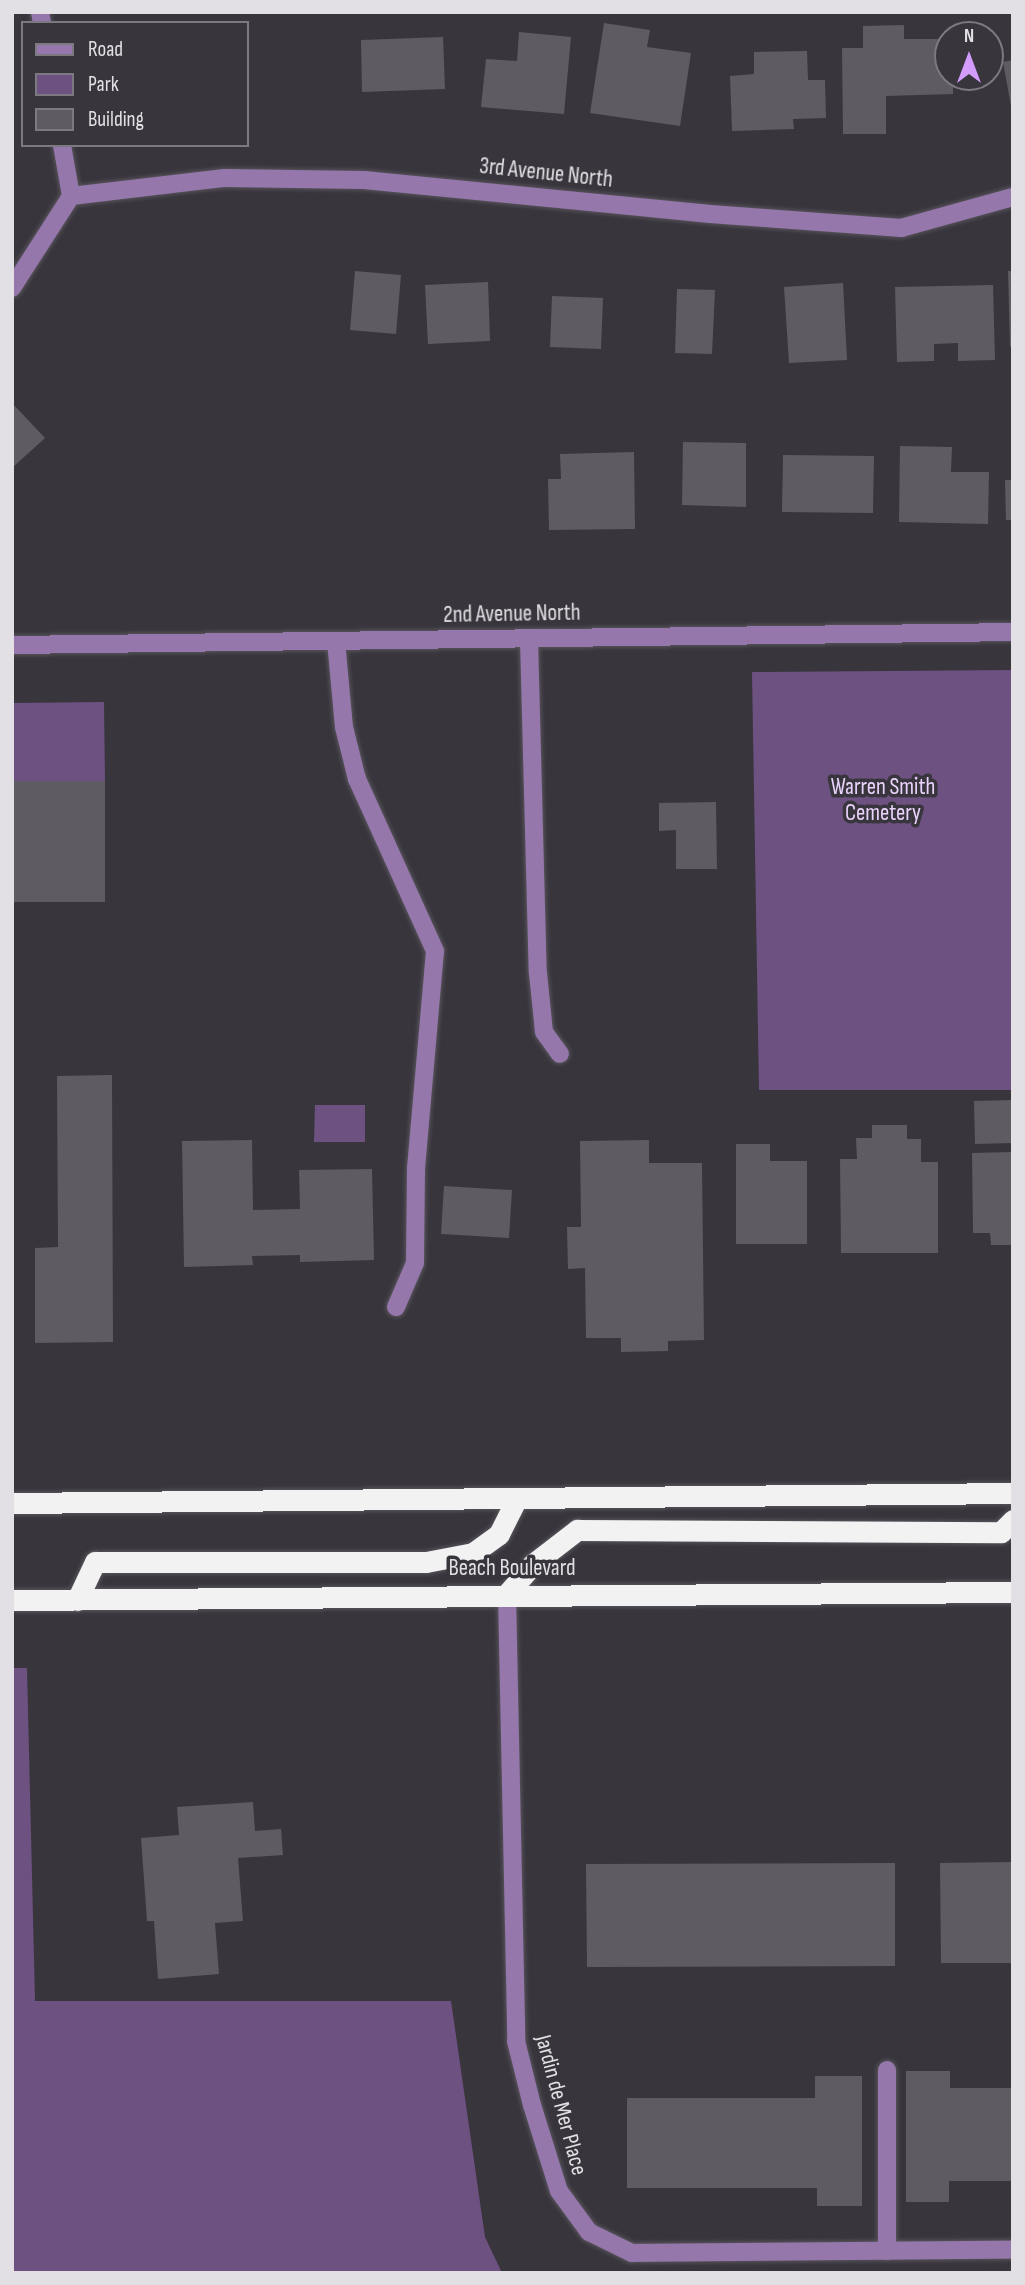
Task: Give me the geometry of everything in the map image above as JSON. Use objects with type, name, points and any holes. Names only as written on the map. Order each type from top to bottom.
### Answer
[{"type":"highway","points":[[12,1503],[1013,1493]]},
{"type":"highway","points":[[77,1600],[95,1562],[426,1562],[473,1553],[499,1534],[517,1498]]},
{"type":"highway","points":[[507,1594],[533,1564],[577,1530],[1001,1532],[1013,1520]]},
{"type":"highway","points":[[1003,1592],[1013,1580]]},
{"type":"highway","name":"Beach Boulevard","points":[[12,1600],[1003,1592]]},
{"type":"street","points":[[12,288],[71,196],[62,147]]},
{"type":"street","name":"3rd Avenue North","points":[[71,196],[225,177],[364,180],[710,214],[901,228],[1013,197]]},
{"type":"street","name":"2nd Avenue North","points":[[12,645],[1013,632]]},
{"type":"street","points":[[528,639],[538,973],[544,1032],[560,1054]]},
{"type":"street","points":[[336,641],[344,727],[357,779],[435,951],[416,1168],[415,1262],[396,1307]]},
{"type":"street","name":"Jardin de Mer Place","points":[[507,1594],[516,2041],[531,2105],[559,2191],[589,2232],[632,2253],[1013,2250]]},
{"type":"street","points":[[887,2070],[887,2251]]},
{"type":"green space","name":"Warren Smith Cemetery","points":[[1013,670],[1013,1090],[759,1090],[752,672]]},
{"type":"green space","points":[[104,702],[105,781],[12,781],[12,703]]},
{"type":"green space","points":[[315,1105],[365,1105],[365,1142],[314,1142]]},
{"type":"green space","points":[[12,1668],[27,1668],[35,2001],[451,2001],[485,2237],[502,2273],[12,2273]]},
{"type":"building","points":[[604,23],[650,30],[647,47],[691,53],[680,126],[590,113]]},
{"type":"building","points":[[904,25],[904,39],[934,39],[934,91],[953,91],[953,94],[886,96],[886,134],[843,134],[842,48],[863,48],[863,26]]},
{"type":"building","points":[[519,32],[571,37],[564,114],[481,107],[486,59],[517,61]]},
{"type":"building","points":[[443,37],[445,89],[362,92],[361,40]]},
{"type":"building","points":[[807,51],[808,80],[825,80],[826,118],[793,119],[794,129],[732,131],[730,76],[754,74],[754,52]]},
{"type":"building","points":[[1013,60],[1013,106],[1011,106],[1004,62]]},
{"type":"building","points":[[355,271],[401,275],[396,334],[350,330]]},
{"type":"building","points":[[1008,271],[1013,271],[1013,347],[1010,347]]},
{"type":"building","points":[[488,282],[490,341],[428,344],[425,285]]},
{"type":"building","points":[[843,283],[847,360],[789,363],[784,287]]},
{"type":"building","points":[[993,285],[995,360],[958,361],[958,343],[934,344],[934,361],[897,362],[895,287]]},
{"type":"building","points":[[677,289],[715,290],[712,354],[675,353]]},
{"type":"building","points":[[552,296],[603,298],[601,349],[550,347]]},
{"type":"building","points":[[12,403],[45,438],[12,468]]},
{"type":"building","points":[[683,442],[746,443],[746,507],[682,505]]},
{"type":"building","points":[[900,446],[952,447],[951,472],[989,472],[988,524],[899,522]]},
{"type":"building","points":[[634,452],[635,529],[549,530],[548,479],[561,479],[560,454]]},
{"type":"building","points":[[783,455],[874,456],[873,513],[782,512]]},
{"type":"building","points":[[1005,480],[1013,480],[1013,520],[1006,520]]},
{"type":"building","points":[[12,781],[105,781],[105,902],[12,902]]},
{"type":"building","points":[[716,802],[717,869],[676,869],[676,830],[659,831],[659,803]]},
{"type":"building","points":[[112,1075],[113,1342],[35,1343],[35,1248],[58,1247],[57,1076]]},
{"type":"building","points":[[1013,1100],[1013,1143],[975,1144],[974,1101]]},
{"type":"building","points":[[872,1125],[907,1125],[907,1139],[921,1139],[921,1162],[938,1162],[938,1253],[841,1253],[840,1159],[857,1159],[856,1138],[872,1138]]},
{"type":"building","points":[[252,1140],[253,1210],[300,1209],[299,1170],[372,1169],[374,1260],[300,1262],[300,1255],[252,1256],[253,1265],[184,1267],[182,1141]]},
{"type":"building","points":[[649,1140],[649,1163],[702,1163],[704,1340],[668,1341],[668,1351],[621,1352],[621,1338],[586,1338],[585,1268],[568,1269],[567,1227],[581,1227],[580,1141]]},
{"type":"building","points":[[736,1144],[770,1144],[770,1161],[807,1161],[807,1244],[736,1244]]},
{"type":"building","points":[[1013,1152],[1013,1245],[991,1245],[990,1233],[973,1233],[972,1153]]},
{"type":"building","points":[[444,1186],[512,1190],[509,1238],[441,1234]]},
{"type":"building","points":[[253,1802],[255,1831],[281,1829],[283,1855],[238,1858],[243,1921],[215,1923],[219,1974],[158,1979],[154,1921],[147,1921],[141,1838],[179,1835],[177,1807]]},
{"type":"building","points":[[1013,1862],[1013,1963],[941,1963],[940,1863]]},
{"type":"building","points":[[895,1863],[895,1966],[587,1967],[586,1864]]},
{"type":"building","points":[[906,2071],[950,2071],[950,2088],[1013,2088],[1013,2181],[949,2181],[949,2202],[906,2202]]},
{"type":"building","points":[[815,2076],[862,2076],[862,2206],[817,2206],[817,2188],[627,2188],[627,2098],[815,2098]]}]
